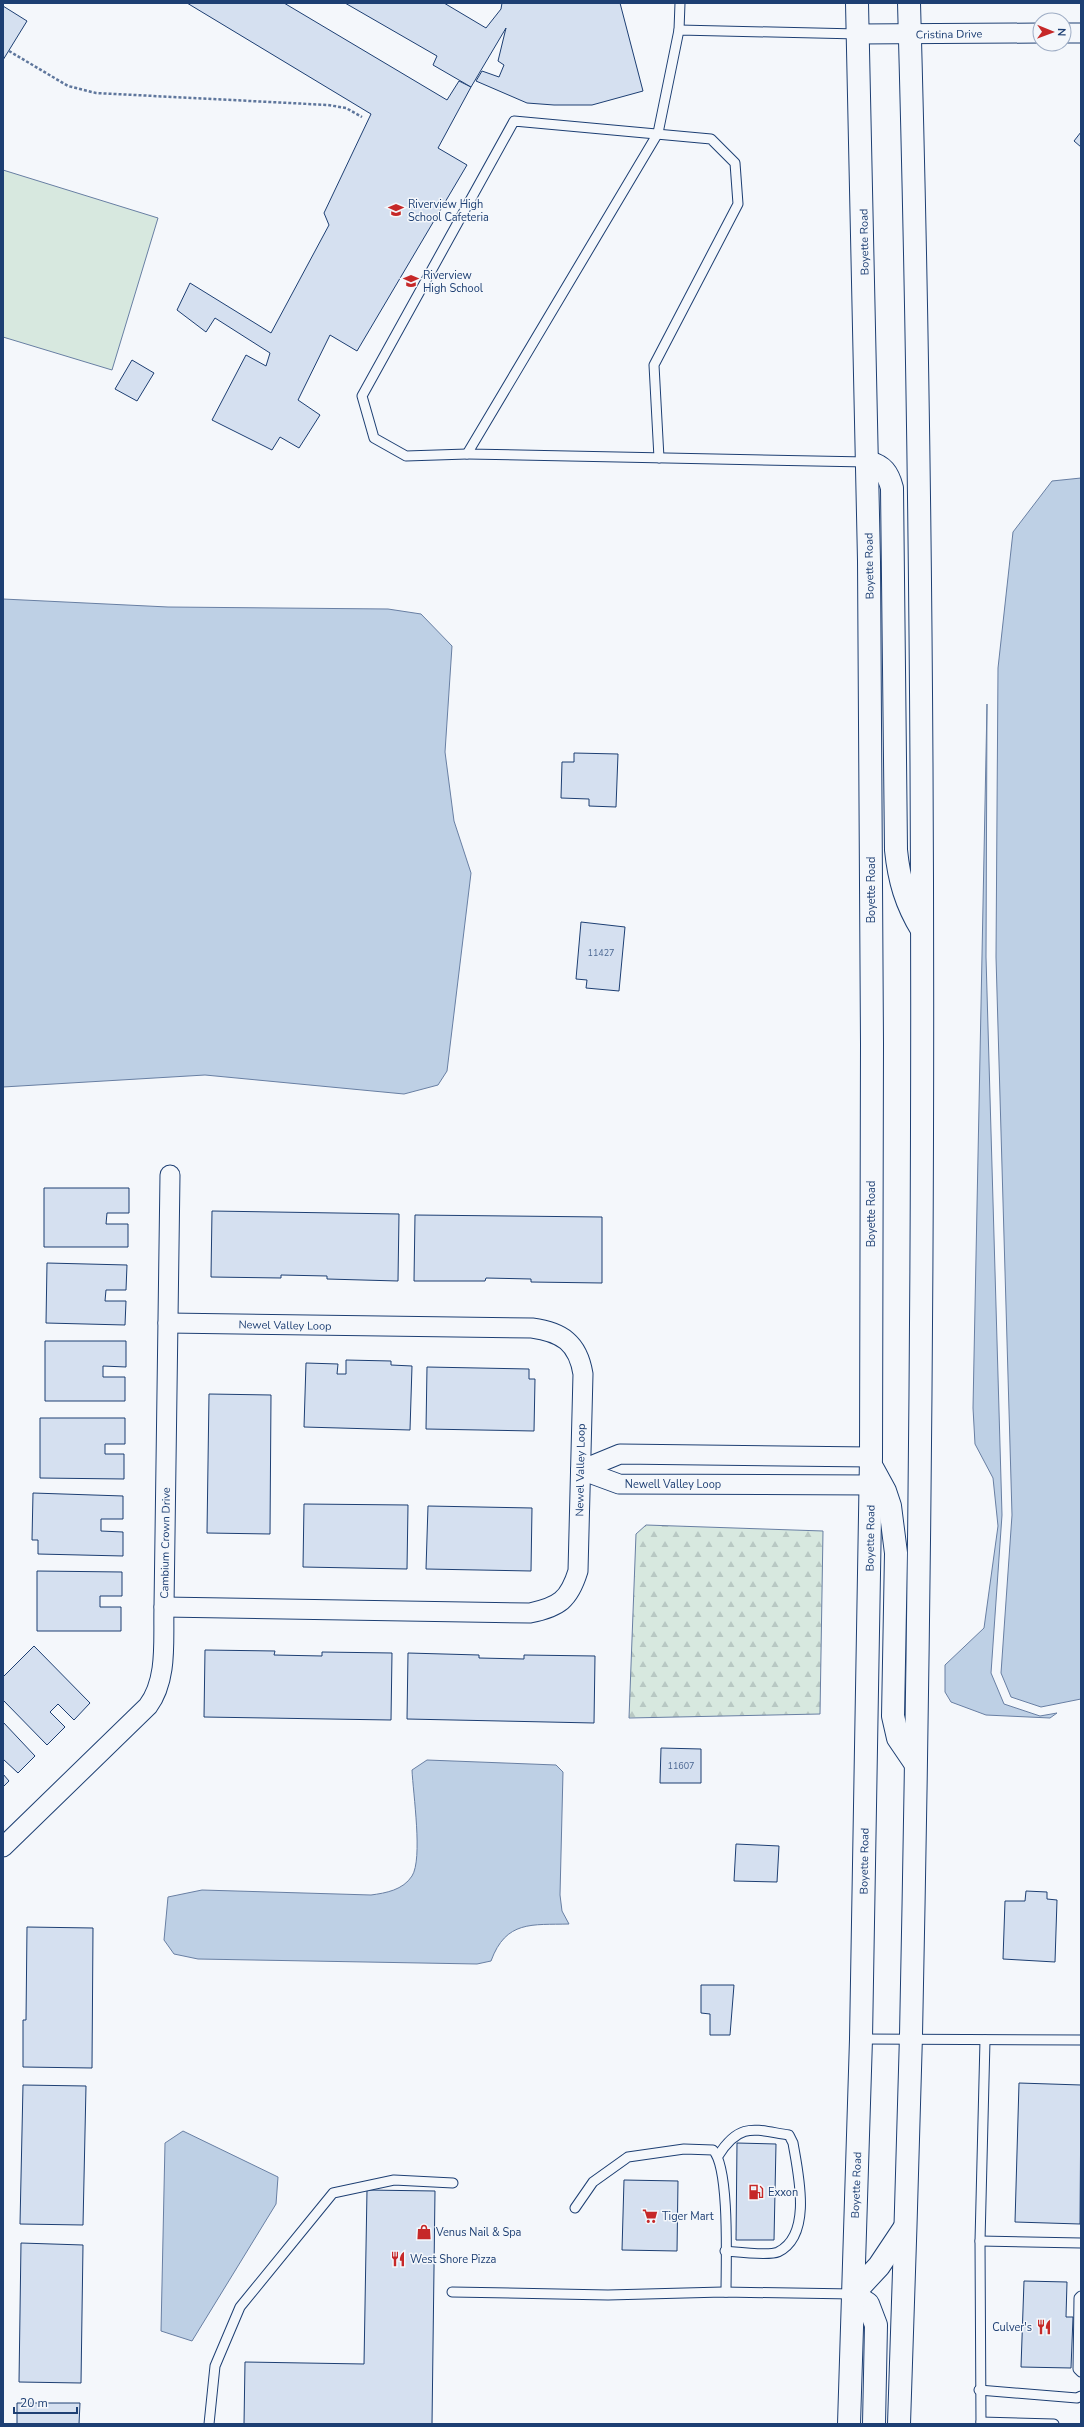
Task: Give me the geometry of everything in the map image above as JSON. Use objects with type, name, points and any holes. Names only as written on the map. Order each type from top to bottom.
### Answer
[{"type":"main road","name":"Boyette Road","points":[[849,2424],[861,2039],[871,1470],[872,1044],[868,462],[858,3]]},
{"type":"main road","points":[[899,2424],[911,2040],[923,933],[916,342],[909,3]]},
{"type":"main road","points":[[868,462],[878,465],[885,470],[892,488],[896,850],[898,874],[909,909],[923,933]]},
{"type":"main road","points":[[871,1470],[884,1490],[890,1506],[896,1553],[893,1716],[898,1738],[915,1763]]},
{"type":"main road","points":[[874,2424],[876,2325],[868,2304],[853,2294],[879,2266],[905,2226]]},
{"type":"street","name":"Cristina Drive","points":[[858,34],[1032,33]]},
{"type":"street","name":"Cambium Crown Drive","points":[[3,1847],[148,1706],[155,1696],[162,1670],[170,1175]]},
{"type":"street","name":"Newel Valley Loop","points":[[164,1607],[530,1613],[548,1609],[563,1602],[573,1588],[578,1571],[583,1374],[580,1360],[574,1347],[561,1336],[548,1330],[532,1328],[168,1323]]},
{"type":"street","points":[[581,1470],[620,1454],[871,1470]]},
{"type":"street","name":"Newell Valley Loop","points":[[581,1470],[619,1484],[871,1470]]},
{"type":"lane","points":[[467,454],[658,133],[679,30],[680,3]]},
{"type":"lane","points":[[679,30],[858,34]]},
{"type":"lane","points":[[659,458],[654,365],[738,204],[735,162],[711,138],[514,121],[362,396],[374,438],[406,456],[467,454],[659,458],[868,462]]},
{"type":"lane","points":[[861,2039],[1081,2040]]},
{"type":"lane","points":[[985,2040],[980,2241],[979,2390],[981,2423],[1054,2424]]},
{"type":"lane","points":[[718,2156],[726,2144],[738,2134],[753,2128],[789,2135],[793,2143],[801,2198],[797,2226],[788,2244],[776,2253],[725,2251]]},
{"type":"lane","points":[[575,2208],[593,2182],[628,2157],[684,2149],[713,2150],[718,2156],[724,2197],[726,2292]]},
{"type":"lane","points":[[210,2424],[215,2366],[240,2308],[334,2193],[394,2180],[453,2183]]},
{"type":"lane","points":[[980,2241],[1081,2243]]},
{"type":"lane","points":[[452,2292],[608,2295],[726,2292],[853,2294]]},
{"type":"lane","points":[[1081,2296],[1079,2298],[1078,2369],[1081,2372]]},
{"type":"lane","points":[[979,2390],[1077,2398],[1081,2396]]},
{"type":"path","points":[[9,51],[68,86],[96,93],[328,105],[346,108],[362,117]]},
{"type":"green space","points":[[3,170],[158,218],[112,370],[3,337]]},
{"type":"green space","points":[[646,1525],[823,1531],[820,1714],[629,1718],[636,1534]]},
{"type":"water","points":[[1081,478],[1081,1699],[1041,1707],[1011,1697],[1001,1673],[1012,1515],[996,957],[998,668],[1013,532],[1052,481]]},
{"type":"water","points":[[3,599],[168,607],[388,609],[421,614],[452,646],[445,752],[454,821],[471,873],[447,1071],[438,1085],[404,1094],[205,1075],[3,1087]]},
{"type":"water","points":[[987,704],[986,957],[1002,1515],[991,1673],[1004,1704],[1040,1716],[1057,1713],[1050,1718],[986,1715],[951,1702],[945,1692],[945,1665],[984,1628],[998,1526],[993,1478],[975,1444],[973,1408]]},
{"type":"water","points":[[427,1760],[556,1765],[563,1772],[560,1895],[562,1911],[569,1924],[543,1924],[522,1928],[504,1938],[491,1961],[477,1964],[198,1959],[174,1954],[164,1940],[168,1897],[202,1890],[371,1895],[388,1892],[404,1885],[412,1876],[417,1856],[412,1770]]},
{"type":"water","points":[[183,2131],[278,2177],[276,2204],[192,2341],[161,2331],[165,2143]]},
{"type":"building","points":[[187,3],[284,3],[447,100],[459,81],[471,87],[438,148],[467,165],[357,351],[330,335],[298,400],[320,415],[299,448],[280,437],[272,450],[212,420],[246,355],[266,366],[270,353],[215,318],[206,332],[177,310],[190,283],[271,333],[329,225],[324,213],[371,114]]},
{"type":"building","points":[[345,3],[444,3],[486,28],[501,9],[502,3],[620,3],[643,91],[592,105],[554,105],[527,103],[476,81],[482,71],[499,77],[504,65],[498,61],[506,28],[471,87],[433,65],[437,56]]},
{"type":"building","points":[[3,6],[27,21],[3,60]]},
{"type":"building","points":[[1081,132],[1081,147],[1074,141]]},
{"type":"building","points":[[132,360],[154,373],[137,401],[115,389]]},
{"type":"building","points":[[574,753],[618,754],[616,807],[589,806],[589,799],[561,798],[562,762],[574,762]]},
{"type":"building","points":[[581,922],[625,927],[619,991],[586,988],[587,980],[576,979]]},
{"type":"building","points":[[44,1188],[129,1188],[129,1213],[107,1213],[106,1224],[128,1224],[128,1247],[44,1247]]},
{"type":"building","points":[[212,1211],[399,1214],[398,1281],[327,1279],[327,1276],[281,1275],[281,1278],[211,1277]]},
{"type":"building","points":[[415,1215],[602,1217],[602,1283],[531,1282],[531,1279],[486,1278],[485,1281],[414,1281]]},
{"type":"building","points":[[47,1263],[127,1265],[126,1290],[106,1290],[105,1301],[126,1301],[125,1325],[46,1323]]},
{"type":"building","points":[[45,1341],[126,1341],[126,1367],[103,1366],[103,1377],[125,1377],[125,1401],[45,1401]]},
{"type":"building","points":[[346,1360],[391,1361],[391,1365],[412,1366],[410,1430],[304,1427],[306,1363],[338,1364],[337,1374],[346,1374]]},
{"type":"building","points":[[427,1367],[529,1369],[529,1379],[535,1379],[534,1431],[426,1429]]},
{"type":"building","points":[[209,1394],[271,1395],[270,1534],[207,1533]]},
{"type":"building","points":[[40,1418],[125,1418],[125,1444],[105,1444],[105,1454],[124,1454],[124,1479],[40,1478]]},
{"type":"building","points":[[33,1493],[123,1496],[123,1519],[101,1519],[101,1531],[123,1532],[123,1556],[38,1554],[38,1540],[32,1540]]},
{"type":"building","points":[[304,1504],[408,1505],[407,1569],[303,1567]]},
{"type":"building","points":[[428,1506],[532,1508],[531,1571],[426,1569]]},
{"type":"building","points":[[37,1571],[122,1572],[122,1596],[100,1596],[100,1607],[121,1607],[121,1631],[37,1631]]},
{"type":"building","points":[[34,1646],[90,1703],[74,1720],[58,1704],[50,1712],[65,1727],[47,1745],[3,1700],[3,1677]]},
{"type":"building","points":[[205,1650],[275,1651],[274,1655],[322,1656],[322,1652],[392,1653],[391,1720],[204,1717]]},
{"type":"building","points":[[408,1653],[479,1655],[479,1658],[524,1659],[524,1655],[595,1656],[594,1723],[407,1719]]},
{"type":"building","points":[[3,1722],[35,1756],[18,1773],[3,1759]]},
{"type":"building","points":[[661,1748],[701,1749],[701,1783],[660,1783]]},
{"type":"building","points":[[3,1774],[9,1781],[3,1787]]},
{"type":"building","points":[[736,1844],[779,1846],[777,1882],[734,1881]]},
{"type":"building","points":[[1026,1891],[1047,1892],[1047,1899],[1057,1900],[1055,1962],[1003,1959],[1005,1901],[1025,1901]]},
{"type":"building","points":[[27,1927],[93,1928],[92,2068],[23,2067],[23,2020],[26,2020]]},
{"type":"building","points":[[701,1985],[734,1985],[730,2035],[710,2035],[710,2014],[701,2013]]},
{"type":"building","points":[[1019,2083],[1081,2085],[1080,2224],[1015,2222]]},
{"type":"building","points":[[23,2085],[86,2086],[83,2225],[20,2224]]},
{"type":"building","name":"Exxon","points":[[737,2143],[776,2144],[774,2240],[736,2240]]},
{"type":"building","name":"Tiger Mart","points":[[624,2180],[678,2181],[677,2251],[622,2250]]},
{"type":"building","points":[[367,2190],[435,2191],[432,2424],[244,2424],[245,2362],[364,2364]]},
{"type":"building","points":[[21,2243],[83,2245],[81,2383],[19,2382]]},
{"type":"building","points":[[1024,2281],[1067,2282],[1066,2317],[1073,2317],[1071,2368],[1021,2367]]},
{"type":"building","points":[[17,2403],[80,2403],[79,2424],[17,2424]]},
{"type":"place","name":"Riverview High School Cafeteria","points":[[396,210]]},
{"type":"place","name":"Riverview High School","points":[[411,281]]},
{"type":"place","name":"Exxon","points":[[756,2192]]},
{"type":"place","name":"Tiger Mart","points":[[650,2216]]},
{"type":"place","name":"Venus Nail & Spa","points":[[424,2232]]},
{"type":"place","name":"West Shore Pizza","points":[[398,2259]]},
{"type":"place","name":"Culver's","points":[[1044,2327]]}]
